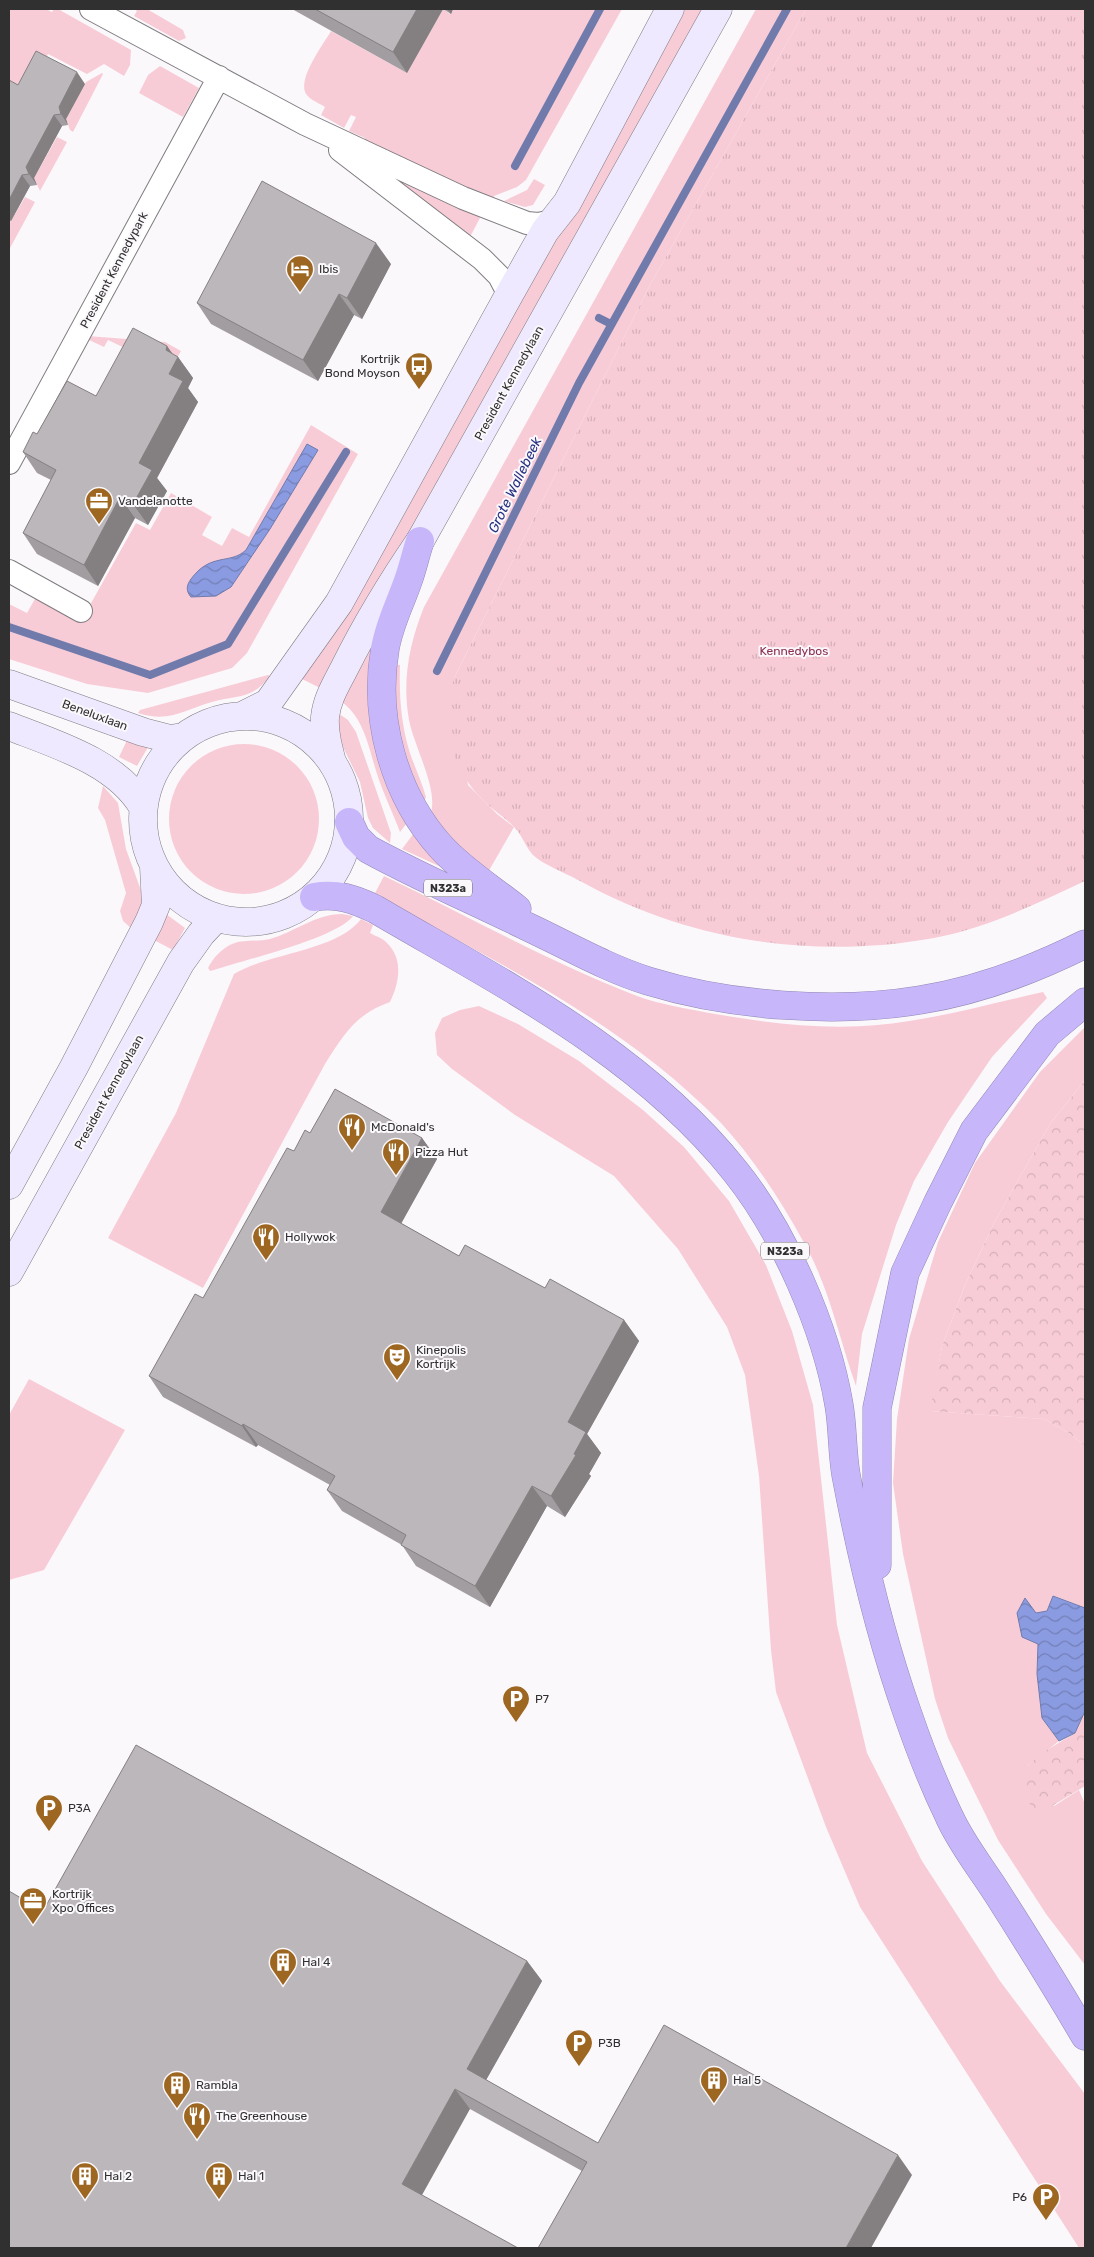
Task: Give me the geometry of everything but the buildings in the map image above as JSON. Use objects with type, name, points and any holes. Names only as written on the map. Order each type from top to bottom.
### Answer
[{"type":"highway","points":[[420,541],[385,648],[382,673],[383,713],[386,735],[394,764],[410,802],[441,847],[460,865],[558,941]]},
{"type":"highway","name":"N323a","points":[[349,822],[356,837],[368,849],[558,941],[647,980],[725,999],[787,1005],[853,1006],[920,1000],[981,985],[1040,966],[1085,944]]},
{"type":"highway","name":"N323a","points":[[314,897],[340,895],[353,898],[375,909],[580,1031],[656,1088],[701,1131],[737,1173],[771,1224],[791,1262],[822,1338],[839,1406],[845,1471],[877,1616]]},
{"type":"highway","points":[[1085,1002],[1047,1034],[974,1131],[905,1273],[877,1408],[877,1616],[907,1712],[950,1818],[1046,1970],[1085,2036]]},
{"type":"highway","points":[[1046,1970],[1085,2008]]},
{"type":"main road","points":[[242,716],[268,703],[339,603],[509,295],[553,221],[567,203],[670,9]]},
{"type":"main road","name":"President Kennedylaan","points":[[332,762],[325,732],[329,700],[381,599],[420,541],[718,9]]},
{"type":"main road","name":"Beneluxlaan","points":[[9,684],[143,732],[170,738],[183,737]]},
{"type":"main road","points":[[242,716],[263,717],[284,723],[296,729],[318,746],[332,762],[342,781],[348,801],[349,822],[346,843],[339,863],[328,881],[314,897],[296,909],[278,917],[257,922],[236,922],[216,918],[197,910],[180,899],[165,884],[154,867],[146,848],[143,827],[143,807],[148,787],[156,768],[168,751],[183,737],[201,726],[221,719],[242,716]]},
{"type":"main road","points":[[9,726],[105,768],[128,785],[143,807]]},
{"type":"main road","points":[[9,1185],[74,1067],[149,922],[156,905],[154,867]]},
{"type":"main road","name":"President Kennedylaan","points":[[9,1272],[181,962],[201,934],[216,918]]},
{"type":"street","points":[[91,9],[305,124],[463,198],[507,216],[538,224],[553,221]]},
{"type":"street","name":"President Kennedypark","points":[[9,463],[219,77]]},
{"type":"street","points":[[305,124],[482,259],[499,276],[509,295]]},
{"type":"street","points":[[9,571],[81,611]]},
{"type":"green space","points":[[9,9],[46,9],[52,12],[54,9],[58,9],[131,50],[130,65],[124,76],[104,64],[87,74],[48,54],[44,62],[9,104]]},
{"type":"green space","points":[[134,9],[147,9],[183,30],[186,38],[179,41],[134,16],[137,11]]},
{"type":"green space","points":[[443,9],[450,14],[453,9],[622,9],[526,180],[517,187],[494,196],[492,201],[363,142],[365,138],[349,131],[356,117],[351,115],[344,128],[321,115],[325,107],[312,100],[306,94],[304,88],[312,62],[331,31],[407,73]]},
{"type":"green space","points":[[684,9],[703,9],[322,689],[302,679],[426,470]]},
{"type":"green space","points":[[756,9],[806,9],[650,285],[454,678],[468,785],[497,814],[514,827],[487,874],[474,865],[430,815],[432,794],[412,731],[407,705],[408,663],[414,635],[424,607]]},
{"type":"green space","name":"Kennedybos","points":[[806,9],[1085,9],[1085,881],[992,922],[954,934],[888,944],[843,947],[797,945],[752,940],[708,931],[664,918],[621,902],[548,865],[532,854],[515,828],[486,803],[471,786],[455,758],[449,727],[450,695],[454,678],[650,285]]},
{"type":"green space","points":[[160,66],[199,88],[183,117],[139,93],[148,75]]},
{"type":"green space","points":[[102,73],[73,132],[70,130],[66,119],[86,82]]},
{"type":"green space","points":[[57,137],[67,142],[40,191],[34,178]]},
{"type":"green space","points":[[534,179],[545,185],[533,205],[525,207],[504,201],[527,190]]},
{"type":"green space","points":[[401,180],[481,216],[471,235],[467,236],[399,182]]},
{"type":"green space","points":[[25,197],[35,202],[9,250],[9,220],[11,221]]},
{"type":"green space","points":[[88,336],[165,342],[181,351],[174,363],[133,352],[108,340],[104,347],[87,339]]},
{"type":"green space","points":[[311,425],[358,454],[247,653],[232,668],[148,693],[87,684],[9,659],[9,604],[27,613],[36,597],[81,621],[136,523],[150,530],[171,493],[212,517],[202,535],[222,546],[232,528],[249,537]]},
{"type":"green space","points":[[385,620],[410,819],[400,832],[380,784],[360,724],[347,706],[338,699]]},
{"type":"green space","points":[[392,664],[400,665],[400,699],[403,721],[410,753],[426,797],[422,807],[397,747]]},
{"type":"green space","points":[[270,676],[257,689],[244,695],[212,702],[168,716],[149,716],[138,713],[140,710]]},
{"type":"green space","points":[[335,711],[348,720],[356,732],[391,833],[390,843],[373,828],[368,818],[360,782],[338,737]]},
{"type":"green space","points":[[129,736],[150,744],[137,766],[119,757]]},
{"type":"green space","points":[[244,744],[259,745],[273,749],[286,756],[297,766],[307,777],[314,790],[318,804],[318,834],[314,848],[307,861],[297,872],[286,882],[273,889],[259,893],[244,894],[229,893],[215,889],[202,882],[191,872],[181,861],[174,848],[170,834],[169,819],[170,804],[174,790],[181,777],[191,766],[202,756],[215,749],[229,745]]},
{"type":"green space","points":[[103,786],[118,803],[126,849],[143,896],[144,901],[132,929],[123,921],[120,911],[126,893],[105,820],[98,808]]},
{"type":"green space","points":[[417,829],[443,868],[402,849]]},
{"type":"green space","points":[[384,876],[541,954],[605,983],[656,1002],[715,1014],[795,1025],[836,1027],[877,1025],[940,1016],[1043,992],[1047,998],[992,1057],[948,1122],[914,1181],[896,1225],[862,1334],[856,1386],[827,1294],[812,1258],[765,1179],[721,1123],[683,1087],[643,1054],[600,1024],[512,970],[374,895]]},
{"type":"green space","points":[[166,914],[185,928],[173,950],[150,938]]},
{"type":"green space","points":[[342,914],[353,916],[344,924],[310,940],[214,970],[210,971],[208,968],[224,948],[232,944],[270,939],[314,920]]},
{"type":"green space","points":[[361,919],[373,925],[370,933],[385,941],[396,956],[398,972],[393,995],[390,1002],[368,1013],[352,1026],[332,1053],[203,1288],[108,1238],[176,1113],[234,974],[265,961],[336,938],[350,930]]},
{"type":"green space","points":[[479,1006],[518,1024],[579,1061],[643,1110],[684,1147],[729,1201],[766,1265],[792,1331],[813,1405],[837,1625],[867,1753],[922,1861],[1000,1981],[1085,2094],[1085,2248],[1079,2248],[860,1907],[826,1827],[776,1692],[771,1650],[759,1476],[745,1375],[727,1327],[678,1249],[614,1176],[515,1115],[452,1069],[437,1055],[435,1033],[442,1018],[460,1010]]},
{"type":"green space","points":[[1085,1027],[1085,1080],[1050,1124],[995,1221],[965,1285],[942,1346],[931,1411],[1044,1419],[1069,1433],[1085,1446],[1085,1608],[1054,1596],[1047,1611],[1036,1613],[1037,1674],[1042,1718],[1059,1741],[1027,1766],[1054,1806],[1079,1790],[1085,1804],[1085,1965],[1046,1914],[998,1840],[948,1738],[935,1699],[903,1554],[893,1483],[897,1419],[909,1339],[938,1242],[975,1163],[1040,1072]]},
{"type":"green space","points":[[1085,1080],[1085,1446],[1069,1433],[1044,1419],[930,1411],[942,1346],[965,1285],[995,1221],[1050,1124]]},
{"type":"green space","points":[[29,1379],[125,1430],[44,1570],[9,1580],[9,1415]]},
{"type":"green space","points":[[1085,1711],[1085,1786],[1037,1815],[1019,1787],[1027,1766],[1042,1753],[1075,1733]]},
{"type":"water","points":[[307,444],[318,450],[270,529],[231,587],[216,596],[191,597],[187,591],[187,586],[198,571],[206,565],[233,557],[246,550]]},
{"type":"water","points":[[1053,1596],[1085,1608],[1085,1711],[1075,1733],[1059,1741],[1042,1718],[1037,1674],[1038,1644],[1022,1637],[1017,1613],[1025,1598],[1036,1613],[1047,1611]]},
{"type":"waterway","points":[[515,166],[600,9]]},
{"type":"waterway","name":"Grote Wallebeek","points":[[437,671],[579,383],[787,9]]},
{"type":"waterway","name":"Grote Wallebeek","points":[[599,318],[611,324]]},
{"type":"waterway","points":[[9,627],[150,675],[228,644],[346,452]]},
{"type":"place","name":"Ibis","points":[[300,293]]},
{"type":"place","name":"Kortrijk Bond Moyson","points":[[419,390]]},
{"type":"place","name":"Vandelanotte","points":[[99,525]]},
{"type":"place","name":"McDonald's","points":[[352,1151]]},
{"type":"place","name":"Pizza Hut","points":[[396,1176]]},
{"type":"place","name":"Hollywok","points":[[266,1261]]},
{"type":"place","name":"Kinepolis Kortrijk","points":[[397,1381]]},
{"type":"place","name":"P7","points":[[516,1723]]},
{"type":"place","name":"P3A","points":[[49,1832]]},
{"type":"place","name":"Kortrijk Xpo Offices","points":[[33,1925]]},
{"type":"place","name":"Hal 4","points":[[283,1986]]},
{"type":"place","name":"P3B","points":[[579,2067]]},
{"type":"place","name":"Hal 5","points":[[714,2104]]},
{"type":"place","name":"Rambla","points":[[177,2109]]},
{"type":"place","name":"The Greenhouse","points":[[197,2140]]},
{"type":"place","name":"Hal 2","points":[[85,2200]]},
{"type":"place","name":"Hal 1","points":[[219,2200]]},
{"type":"place","name":"P6","points":[[1046,2221]]}]
